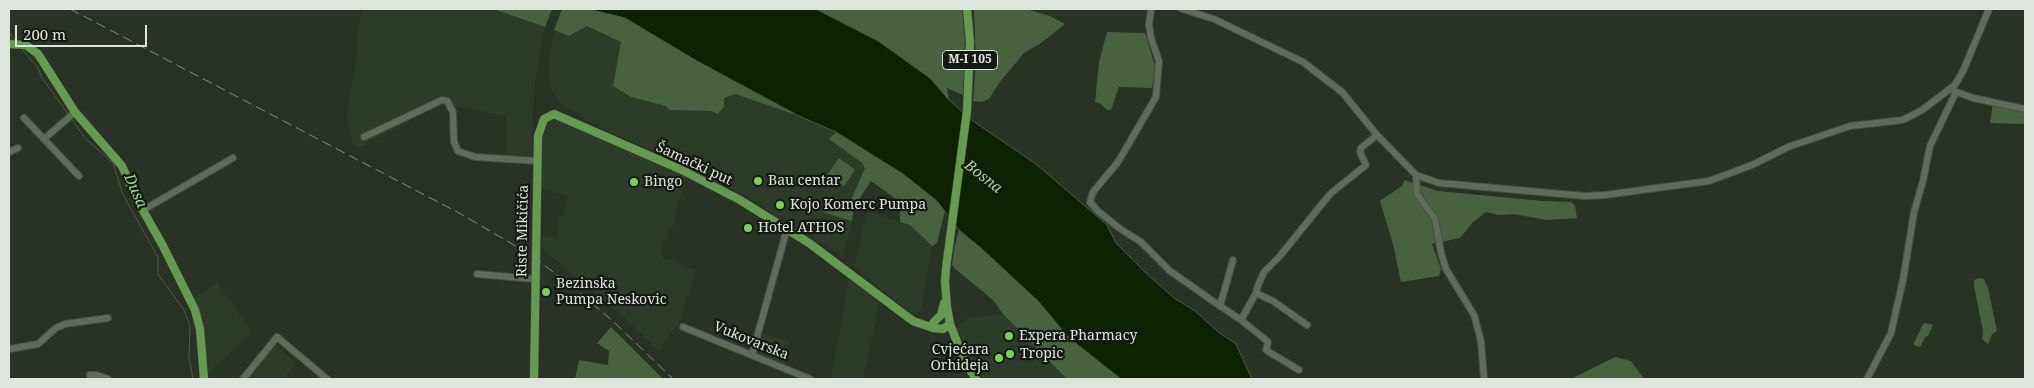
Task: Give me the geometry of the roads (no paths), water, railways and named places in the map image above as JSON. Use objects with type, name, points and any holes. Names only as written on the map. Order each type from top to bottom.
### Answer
[{"type":"main road","name":"M-I 105","points":[[967,9],[970,42],[967,111],[946,268],[946,296],[950,324],[965,362],[976,379]]},
{"type":"main road","points":[[10,44],[22,44],[38,54],[72,115],[122,166],[195,310],[200,329],[204,379]]},
{"type":"main road","name":"Riste Mikičića","points":[[534,379],[534,278],[539,129],[544,119],[554,114],[574,122]]},
{"type":"main road","name":"Šamački put","points":[[574,122],[721,189],[786,228],[830,258],[907,317],[921,325],[942,329],[950,324]]},
{"type":"main road","points":[[933,323],[941,315],[946,296]]},
{"type":"main road","points":[[921,325],[943,321],[950,324]]},
{"type":"street","points":[[1151,9],[1149,25],[1159,62],[1156,97],[1118,162],[1093,192],[1090,202],[1119,228],[1142,242],[1170,271],[1241,320],[1266,340],[1268,342],[1266,350],[1299,370]]},
{"type":"street","points":[[1182,9],[1214,19],[1303,62],[1342,92],[1377,134],[1416,175],[1439,183],[1585,196],[1709,181],[1752,165],[1788,147],[1850,126],[1903,120],[1953,90]]},
{"type":"street","points":[[1867,379],[1891,333],[1903,280],[1914,212],[1930,146],[1989,9]]},
{"type":"street","points":[[1953,90],[1973,98],[2025,109]]},
{"type":"street","points":[[364,137],[442,100],[447,101],[453,112],[454,142],[458,151],[475,157],[538,161]]},
{"type":"street","points":[[44,139],[72,115]]},
{"type":"street","points":[[24,118],[79,176]]},
{"type":"street","points":[[1241,320],[1256,293],[1264,272],[1280,256],[1330,194],[1366,165],[1360,152],[1361,148],[1377,134]]},
{"type":"street","points":[[9,152],[18,148]]},
{"type":"street","points":[[143,210],[233,158]]},
{"type":"street","points":[[1416,175],[1417,194],[1435,219],[1446,269],[1474,315],[1481,341],[1484,379]]},
{"type":"street","points":[[752,355],[786,228]]},
{"type":"street","points":[[1220,306],[1233,260]]},
{"type":"street","points":[[477,274],[534,278]]},
{"type":"street","points":[[1256,293],[1273,301],[1307,325]]},
{"type":"street","points":[[9,349],[38,344],[56,328],[66,324],[108,318]]},
{"type":"street","name":"Vukovarska","points":[[683,327],[810,379]]},
{"type":"street","points":[[243,379],[278,337],[327,379]]},
{"type":"street","points":[[90,375],[96,374],[108,379]]},
{"type":"water","name":"Bosna","points":[[588,9],[816,9],[878,41],[930,78],[949,100],[973,121],[1036,164],[1107,225],[1116,243],[1147,274],[1174,298],[1195,311],[1217,331],[1236,344],[1252,379],[1121,379],[1068,337],[1039,302],[959,230],[937,201],[903,174],[836,132],[799,116],[697,61],[625,18]]},
{"type":"waterway","name":"Dusa","points":[[9,32],[16,42]]},
{"type":"waterway","name":"Dusa","points":[[22,49],[38,68],[42,78],[69,115]]},
{"type":"waterway","name":"Dusa","points":[[71,118],[85,138],[113,163],[123,195],[158,257],[158,274],[184,310],[190,326],[189,358],[193,379]]},
{"type":"railway","points":[[70,9],[459,213],[509,242],[535,258],[579,292],[615,323],[673,379]]},
{"type":"place","name":"Bau centar","points":[[758,181]]},
{"type":"place","name":"Bingo","points":[[634,182]]},
{"type":"place","name":"Kojo Komerc Pumpa","points":[[780,205]]},
{"type":"place","name":"Hotel ATHOS","points":[[748,228]]},
{"type":"place","name":"Bezinska Pumpa Neskovic","points":[[546,292]]},
{"type":"place","name":"Expera Pharmacy","points":[[1009,336]]},
{"type":"place","name":"Tropic","points":[[1010,354]]},
{"type":"place","name":"Cvjećara Orhideja","points":[[999,358]]}]
